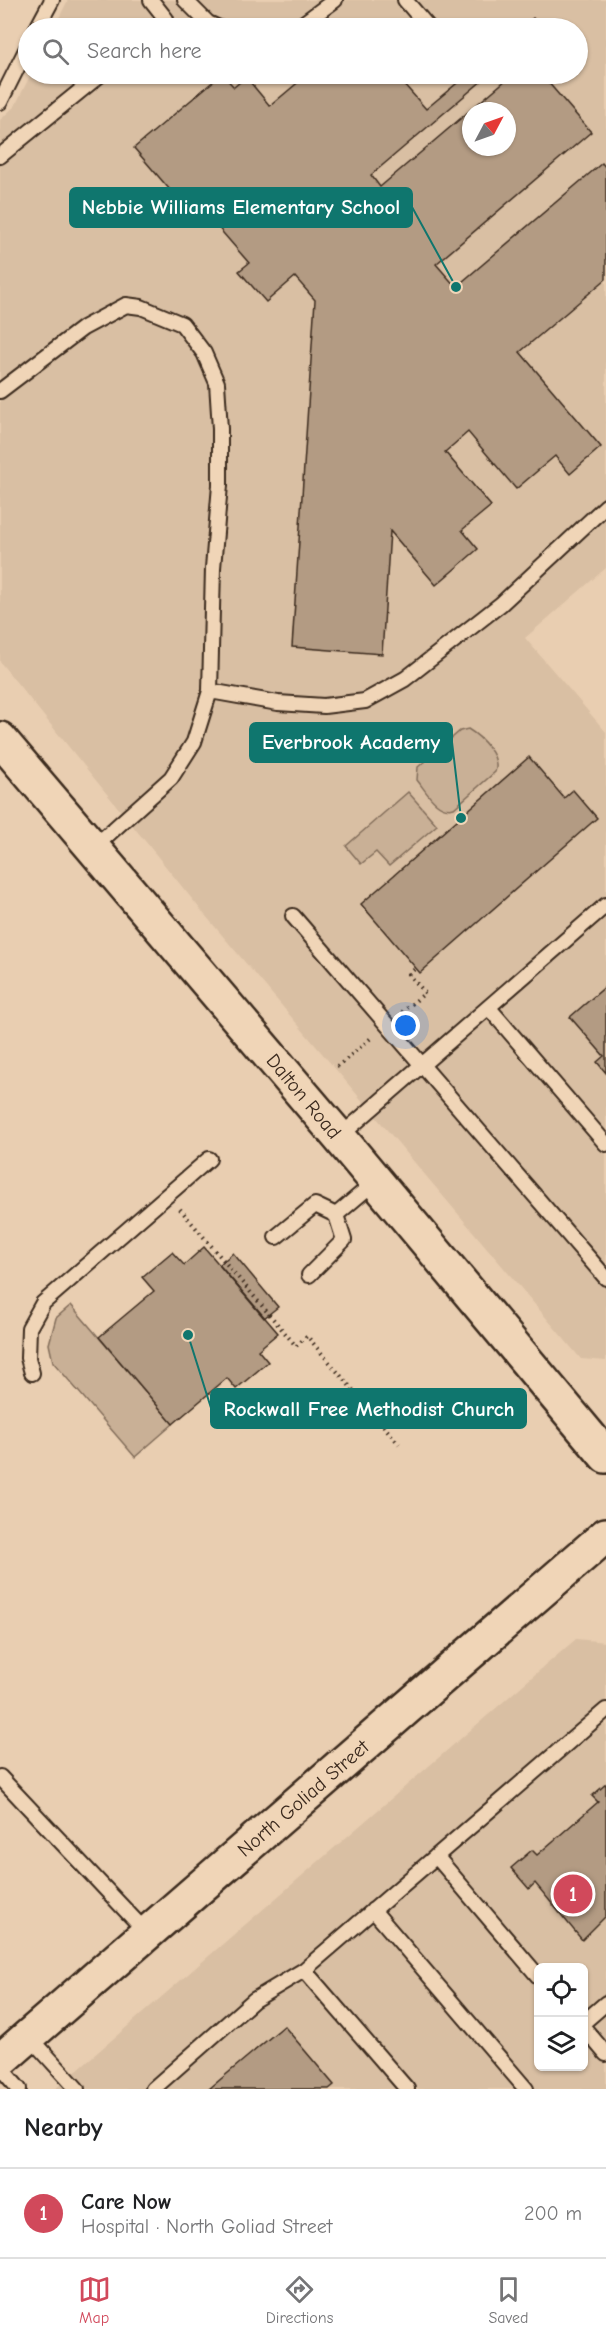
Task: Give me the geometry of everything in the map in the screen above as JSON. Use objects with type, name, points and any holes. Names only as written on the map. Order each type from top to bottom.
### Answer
[{"type":"street","name":"Dalton Road","points":[[0,739],[339,1137],[606,1456]]},
{"type":"street","name":"North Goliad Street","points":[[0,2061],[606,1535]]},
{"type":"lane","points":[[42,18],[52,0]]},
{"type":"lane","points":[[151,0],[165,18]]},
{"type":"lane","points":[[310,18],[334,0]]},
{"type":"lane","points":[[405,0],[420,18]]},
{"type":"lane","points":[[167,18],[185,1],[203,18]]},
{"type":"lane","points":[[0,102],[18,66]]},
{"type":"lane","points":[[0,156],[89,84]]},
{"type":"lane","points":[[0,391],[83,328],[126,305],[141,306],[182,324],[204,354],[217,383],[220,485],[213,568],[210,691],[194,742],[171,778],[93,848]]},
{"type":"lane","points":[[210,691],[278,703],[324,706],[365,701],[405,679],[501,604],[606,506]]},
{"type":"lane","points":[[339,1137],[606,905]]},
{"type":"lane","points":[[293,916],[606,1278]]},
{"type":"lane","points":[[489,1008],[606,1143]]},
{"type":"lane","points":[[32,1372],[28,1358],[28,1328],[43,1303],[209,1160]]},
{"type":"lane","points":[[336,1215],[376,1181]]},
{"type":"lane","points":[[276,1238],[315,1205],[336,1215],[344,1240],[309,1275]]},
{"type":"lane","points":[[153,2089],[254,2000],[304,1970],[606,1710]]},
{"type":"lane","points":[[0,1777],[147,1933]]},
{"type":"lane","points":[[436,1856],[534,1971]]},
{"type":"lane","points":[[373,1910],[526,2089]]},
{"type":"lane","points":[[304,1970],[406,2089]]},
{"type":"lane","points":[[588,2019],[606,2003]]},
{"type":"lane","points":[[588,2033],[606,2054]]},
{"type":"lane","points":[[30,2036],[77,2089]]},
{"type":"lane","points":[[0,2067],[20,2089]]},
{"type":"path","points":[[168,1195],[296,1346],[307,1336],[399,1444]]},
{"type":"shaded area","points":[[68,0],[606,0],[606,568],[525,638],[606,732],[606,1361],[581,1359],[205,915],[0,662],[0,120],[15,106],[26,84],[588,84],[588,18],[59,18]]},
{"type":"shaded area","points":[[468,729],[479,737],[493,753],[495,772],[454,808],[448,809],[437,804],[417,780],[418,767],[460,731]]},
{"type":"shaded area","points":[[408,792],[437,825],[389,866],[376,852],[361,864],[346,846]]},
{"type":"shaded area","points":[[71,1305],[173,1424],[135,1457],[53,1362],[49,1344],[56,1318]]},
{"type":"shaded area","points":[[576,1639],[606,1642],[606,2089],[55,2089]]},
{"type":"building","points":[[210,84],[231,84],[234,87],[238,84],[252,84],[270,106],[296,84],[404,84],[426,109],[456,84],[478,84],[371,175],[380,187],[462,117],[462,156],[516,156],[516,102],[480,102],[501,84],[550,84],[591,132],[436,264],[456,287],[602,163],[606,168],[606,279],[520,352],[601,447],[570,474],[555,456],[516,489],[468,432],[445,452],[491,506],[462,530],[478,549],[436,585],[390,531],[382,654],[292,647],[315,300],[295,277],[266,302],[239,271],[249,263],[204,211],[195,219],[134,148]]},
{"type":"building","points":[[529,757],[564,798],[573,790],[597,818],[420,973],[361,904]]},
{"type":"building","points":[[606,986],[606,1073],[597,1062],[604,1056],[570,1017]]},
{"type":"building","points":[[204,1247],[278,1333],[258,1350],[268,1362],[236,1389],[227,1378],[173,1424],[99,1337],[154,1291],[142,1277],[172,1252],[184,1265]]},
{"type":"building","points":[[233,1253],[278,1307],[264,1318],[219,1265]]},
{"type":"building","points":[[606,1784],[606,1916],[582,1940],[535,1883],[529,1889],[511,1868],[532,1850],[537,1855],[598,1802],[592,1796]]},
{"type":"building","points":[[284,2026],[334,2085],[329,2089],[209,2089]]},
{"type":"place","name":"Nebbie Williams Elementary School","points":[[456,287]]},
{"type":"place","name":"Everbrook Academy","points":[[461,818]]},
{"type":"place","name":"Rockwall Free Methodist Church","points":[[188,1335]]},
{"type":"place","name":"Care Now","points":[[573,1894]]}]
